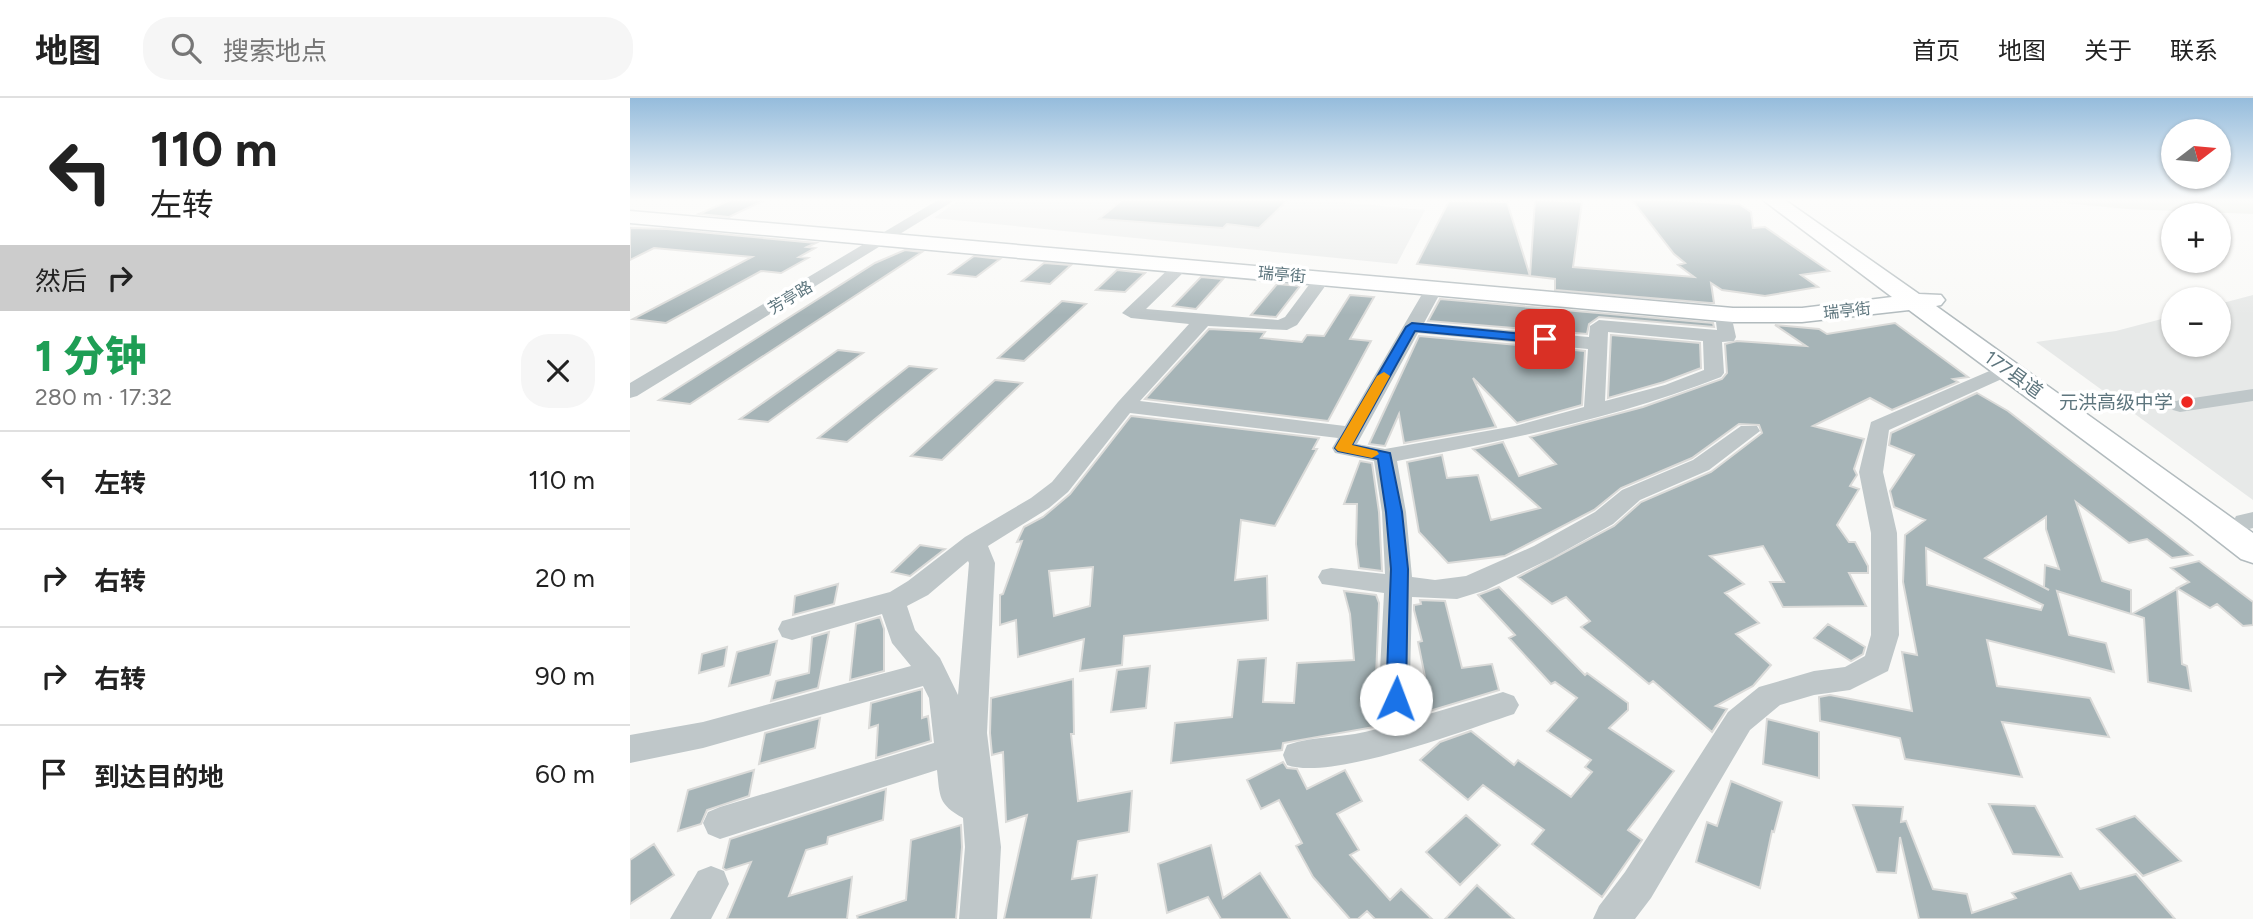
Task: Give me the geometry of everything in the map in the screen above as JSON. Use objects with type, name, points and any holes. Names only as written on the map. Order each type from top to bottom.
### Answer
[{"type":"main road","name":"瑞亭街","points":[[936,238],[1182,265],[1724,314],[1802,315],[1918,298]]},
{"type":"main road","name":"瑞亭街","points":[[949,238],[1737,306],[1789,308],[1918,298]]},
{"type":"main road","name":"177县道","points":[[1830,238],[2250,523]]},
{"type":"main road","name":"177县道","points":[[1841,238],[2008,369],[2253,551]]},
{"type":"street","name":"芳亭路","points":[[630,382],[878,238]]},
{"type":"street","name":"芳亭路","points":[[630,392],[878,238]]},
{"type":"street","points":[[1182,265],[1130,313],[1280,326],[1291,321],[1323,278]]},
{"type":"street","points":[[1434,288],[1343,448],[1385,456],[1517,432],[1672,390],[1714,373],[1712,336]]},
{"type":"street","points":[[1594,411],[1599,326],[1727,337],[1724,314]]},
{"type":"street","points":[[792,629],[892,600],[918,588],[974,543],[1040,503],[1060,487],[1125,406],[1203,320]]},
{"type":"street","points":[[1412,327],[1598,344]]},
{"type":"street","points":[[1612,919],[1638,885],[1739,721],[1770,696],[1814,683],[1850,678],[1878,663],[1885,635],[1884,533],[1871,472],[1879,427],[2008,369]]},
{"type":"street","points":[[2180,406],[2249,391]]},
{"type":"street","points":[[1125,406],[1351,433]]},
{"type":"street","points":[[1331,577],[1399,587],[1457,589],[1476,583],[1543,552],[1604,518],[1631,495],[1701,465],[1749,431]]},
{"type":"street","points":[[1385,456],[1394,512],[1399,587],[1394,740]]},
{"type":"street","points":[[974,543],[982,564],[971,733],[983,847],[978,919]]},
{"type":"street","points":[[892,600],[902,635],[932,672],[944,698],[957,797],[979,809]]},
{"type":"street","points":[[630,749],[703,736],[932,672]]},
{"type":"street","points":[[1299,755],[1354,750],[1503,705]]},
{"type":"street","points":[[720,823],[951,752]]},
{"type":"street","points":[[689,919],[711,884]]},
{"type":"shaded area","points":[[1138,238],[1410,238],[1397,264]]},
{"type":"shaded area","name":"元洪高级中学","points":[[2253,295],[2253,500],[2036,342],[2116,331],[2161,319],[2161,357],[2231,357],[2231,301]]},
{"type":"building","points":[[630,238],[766,238],[816,243],[807,247],[815,248],[799,257],[808,258],[781,273],[761,271],[666,323],[633,319],[752,257],[654,248],[630,260]]},
{"type":"building","points":[[1430,238],[1518,238],[1530,276],[1417,264]]},
{"type":"building","points":[[1532,238],[1577,238],[1573,267],[1694,277],[1678,265],[1685,263],[1662,238],[1781,238],[1829,271],[1801,275],[1818,287],[1765,296],[1722,290],[1711,283],[1714,303],[1555,290],[1555,279],[1530,276]]},
{"type":"building","points":[[905,250],[922,252],[690,404],[659,400],[875,263]]},
{"type":"building","points":[[974,256],[1000,259],[976,277],[949,274]]},
{"type":"building","points":[[1044,263],[1071,265],[1050,284],[1022,281]]},
{"type":"building","points":[[1117,270],[1145,273],[1125,292],[1096,290]]},
{"type":"building","points":[[1201,277],[1223,279],[1196,309],[1173,306]]},
{"type":"building","points":[[1277,284],[1300,286],[1276,317],[1251,315]]},
{"type":"building","points":[[1350,295],[1374,297],[1350,339],[1371,341],[1328,421],[1145,399],[1209,329],[1265,332],[1261,338],[1302,342],[1307,335],[1324,336]]},
{"type":"building","points":[[1440,299],[1713,323],[1714,327],[1599,317],[1589,324],[1587,334],[1428,321]]},
{"type":"building","points":[[1062,301],[1086,304],[1024,361],[998,358]]},
{"type":"building","points":[[1895,323],[1968,377],[1953,379],[1958,382],[1892,410],[1870,398],[1813,426],[1864,439],[1854,469],[1857,475],[1850,486],[1859,489],[1837,525],[1849,542],[1855,542],[1868,566],[1868,573],[1849,573],[1866,606],[1783,607],[1770,582],[1784,582],[1763,546],[1710,556],[1744,584],[1725,593],[1759,623],[1736,634],[1771,665],[1753,686],[1716,706],[1727,709],[1712,732],[1653,681],[1649,684],[1581,627],[1590,621],[1566,597],[1552,604],[1518,577],[1614,526],[1641,502],[1711,472],[1762,433],[1759,425],[1739,424],[1692,458],[1621,488],[1594,510],[1505,556],[1448,563],[1419,532],[1407,462],[1442,455],[1447,478],[1478,475],[1491,520],[1540,508],[1473,449],[1503,442],[1519,476],[1556,464],[1530,437],[1643,407],[1722,379],[1727,373],[1725,344],[1737,341],[1806,346],[1775,325],[1819,329],[1827,334]]},
{"type":"building","points":[[1611,335],[1700,343],[1701,368],[1608,398]]},
{"type":"building","points":[[1419,336],[1585,351],[1582,405],[1517,423],[1473,378],[1496,427],[1404,443],[1399,414],[1385,446],[1369,444]]},
{"type":"building","points":[[838,350],[863,353],[768,422],[740,419]]},
{"type":"building","points":[[909,366],[936,369],[847,442],[818,438]]},
{"type":"building","points":[[995,380],[1022,383],[942,460],[911,456]]},
{"type":"building","points":[[1977,393],[2008,411],[2192,555],[2172,558],[2147,539],[2129,543],[2076,502],[2102,581],[2131,590],[2131,614],[2057,591],[2069,635],[2106,643],[2114,672],[1987,640],[1997,686],[2090,698],[2109,737],[2002,722],[2022,777],[1905,759],[1900,738],[1820,721],[1819,697],[1830,695],[1912,711],[1902,652],[1917,655],[1903,582],[1905,535],[1925,520],[1894,507],[1890,491],[1914,455],[1889,445],[1891,433]],"holes":[[[2046,517],[2046,529],[2059,569],[2045,565],[2044,587],[2049,590],[1985,558]],[[1926,548],[2043,605],[2041,610],[1927,585]]]},
{"type":"building","points":[[1131,416],[1319,438],[1313,449],[1317,449],[1275,526],[1241,520],[1235,580],[1267,576],[1268,620],[1124,636],[1122,665],[1080,671],[1084,639],[1018,657],[1016,620],[1000,625],[1000,595],[1003,594],[1022,541],[1017,542],[1024,527],[1043,517],[1070,494]],"holes":[[[1093,567],[1090,606],[1054,616],[1049,571]]]},
{"type":"building","points":[[1360,461],[1372,463],[1379,512],[1382,571],[1359,568],[1356,544],[1357,504],[1344,504]]},
{"type":"building","points":[[920,545],[945,549],[910,576],[892,572]]},
{"type":"building","points":[[2199,561],[2253,602],[2253,625],[2243,626],[2217,604],[2210,608],[2177,588],[2189,582],[2171,568]]},
{"type":"building","points":[[838,584],[834,604],[793,615],[795,596]]},
{"type":"building","points":[[1499,587],[1585,675],[1587,673],[1628,703],[1628,710],[1609,728],[1674,771],[1628,830],[1642,840],[1602,897],[1532,844],[1544,830],[1483,785],[1468,800],[1420,760],[1440,742],[1471,731],[1514,765],[1518,760],[1571,797],[1592,772],[1585,767],[1591,760],[1547,731],[1577,698],[1555,682],[1551,684],[1509,638],[1515,635],[1478,595]]},
{"type":"building","points":[[2177,589],[2182,664],[2187,666],[2191,691],[2148,682],[2144,618],[2132,614]]},
{"type":"building","points":[[1344,591],[1376,595],[1379,603],[1374,727],[1283,743],[1282,750],[1171,763],[1175,723],[1232,717],[1238,660],[1266,658],[1263,702],[1294,703],[1297,663],[1354,660],[1350,614]]},
{"type":"building","points":[[1420,600],[1445,601],[1462,668],[1492,664],[1499,690],[1413,716],[1413,678],[1425,677],[1418,642],[1422,641],[1414,610],[1414,605],[1421,604]]},
{"type":"building","points":[[880,617],[884,629],[884,671],[850,680],[856,624]]},
{"type":"building","points":[[1828,624],[1865,647],[1863,654],[1851,661],[1814,638]]},
{"type":"building","points":[[829,632],[818,688],[771,701],[776,681],[809,673],[812,637]]},
{"type":"building","points":[[777,641],[770,675],[729,686],[737,652]]},
{"type":"building","points":[[727,647],[724,666],[699,673],[702,654]]},
{"type":"building","points":[[1150,666],[1146,708],[1111,712],[1117,670]]},
{"type":"building","points":[[1073,679],[1074,734],[1071,734],[1078,801],[1132,791],[1129,832],[1078,841],[1072,879],[1097,875],[1091,919],[1004,919],[1027,815],[1006,822],[1003,752],[992,755],[991,698]]},
{"type":"building","points":[[922,689],[922,718],[928,716],[931,741],[876,758],[878,725],[869,728],[871,703]]},
{"type":"building","points":[[820,718],[815,748],[759,764],[765,733]]},
{"type":"building","points":[[1767,719],[1819,732],[1819,778],[1763,764]]},
{"type":"building","points":[[1283,762],[1287,768],[1297,769],[1307,789],[1345,770],[1362,801],[1337,814],[1359,850],[1350,855],[1390,900],[1401,889],[1432,919],[1375,919],[1367,911],[1358,919],[1350,919],[1313,877],[1296,846],[1302,843],[1279,800],[1261,809],[1247,780]]},
{"type":"building","points":[[754,770],[749,796],[707,810],[701,824],[678,831],[688,790]]},
{"type":"building","points":[[1731,781],[1782,802],[1774,832],[1772,831],[1760,888],[1696,862],[1707,822],[1717,826]]},
{"type":"building","points":[[886,789],[883,820],[828,837],[827,844],[806,850],[789,896],[852,877],[847,919],[727,919],[751,862],[726,870],[723,868],[730,839]]},
{"type":"building","points":[[1989,804],[2035,806],[2062,857],[2013,854]]},
{"type":"building","points":[[1853,805],[1903,807],[1901,822],[1906,821],[1933,889],[1967,894],[1972,913],[2016,898],[2012,893],[2071,873],[2080,889],[2136,874],[2175,919],[1919,919],[1900,837],[1896,873],[1877,872]]},
{"type":"building","points":[[1466,815],[1500,845],[1460,885],[1426,852]]},
{"type":"building","points":[[2135,816],[2181,861],[2143,876],[2097,829]]},
{"type":"building","points":[[961,825],[962,847],[956,919],[858,919],[857,916],[906,900],[911,840]]},
{"type":"building","points":[[654,844],[674,875],[630,904],[630,860]]},
{"type":"building","points":[[1211,845],[1223,898],[1260,873],[1290,919],[1221,919],[1208,897],[1167,913],[1158,864]]},
{"type":"building","points":[[1477,885],[1514,919],[1445,919]]},
{"type":"slow traffic","points":[[1372,454],[1343,448],[1384,376]]},
{"type":"place","name":"元洪高级中学","points":[[2187,402]]},
{"type":"route","points":[[1396,699],[1399,569],[1385,456],[1343,448],[1412,327],[1545,339]]}]
